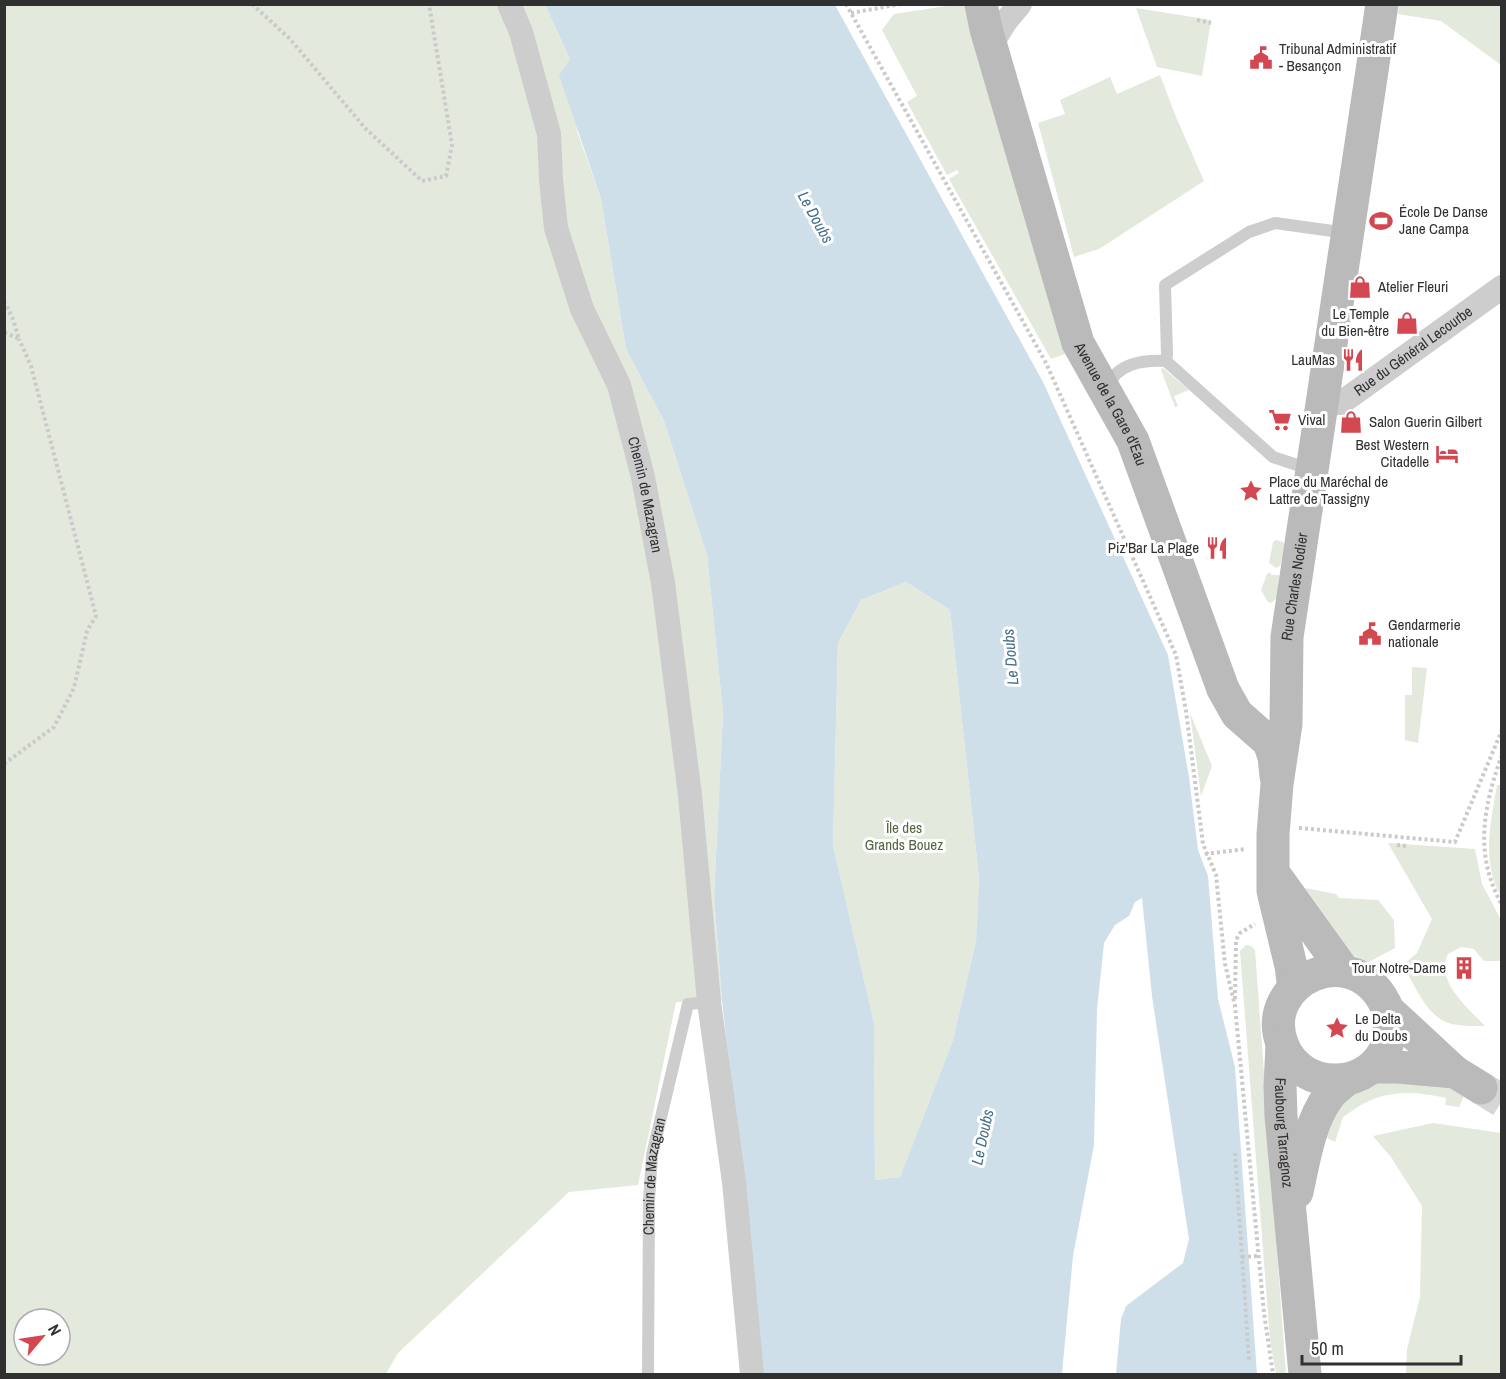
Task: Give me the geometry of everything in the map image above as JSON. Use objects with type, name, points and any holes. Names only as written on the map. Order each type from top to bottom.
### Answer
[{"type":"main road","name":"Avenue de la Gare d'Eau","points":[[981,4],[1078,343],[1133,441],[1223,689],[1237,714],[1269,742],[1274,757],[1277,783]]},
{"type":"main road","name":"Rue Charles Nodier","points":[[1294,988],[1273,891],[1263,860],[1273,834],[1277,783],[1286,724],[1287,637],[1382,4]]},
{"type":"main road","points":[[1263,860],[1344,971]]},
{"type":"main road","points":[[1358,1074],[1382,1055],[1388,1041],[1390,1025],[1388,1010],[1383,998],[1375,987],[1364,979],[1344,971],[1325,971],[1308,977],[1294,988],[1285,1000],[1280,1015],[1279,1030],[1282,1045],[1289,1059],[1300,1070],[1322,1079],[1358,1074],[1398,1067],[1468,1080],[1388,1010]]},
{"type":"main road","name":"Faubourg Tarragnoz","points":[[1282,1045],[1281,1116],[1305,1374]]},
{"type":"main road","name":"Faubourg Tarragnoz","points":[[1291,1223],[1308,1141],[1318,1114],[1328,1096],[1358,1074]]},
{"type":"street","name":"Chemin de Mazagran","points":[[509,4],[521,32],[549,134],[550,180],[556,228],[582,309],[619,386],[643,477],[663,583],[684,748],[709,1002],[734,1182],[752,1374]]},
{"type":"street","points":[[991,45],[1020,4]]},
{"type":"street","name":"Rue du Général Lecourbe","points":[[1322,404],[1341,403],[1502,287]]},
{"type":"lane","points":[[1166,361],[1166,285],[1249,232],[1275,223],[1348,234]]},
{"type":"lane","points":[[1104,391],[1112,377],[1136,362],[1166,361],[1273,457],[1312,470]]},
{"type":"lane","name":"Chemin de Mazagran","points":[[648,1374],[649,1201],[652,1155],[688,1004],[709,1002]]},
{"type":"path","points":[[252,4],[290,39],[365,128],[422,181],[446,176],[452,145],[429,4]]},
{"type":"path","points":[[846,4],[1046,363],[1176,655],[1186,711],[1205,854],[1216,875],[1225,964],[1235,1006]]},
{"type":"path","points":[[851,14],[901,4]]},
{"type":"path","points":[[1197,20],[1210,22]]},
{"type":"path","points":[[4,301],[31,366],[96,616],[87,631],[74,688],[54,727],[4,764]]},
{"type":"path","points":[[4,332],[19,339]]},
{"type":"path","points":[[1296,828],[1455,842],[1502,730]]},
{"type":"path","points":[[1502,755],[1484,823],[1483,854],[1492,889],[1502,905]]},
{"type":"path","points":[[1397,845],[1407,846]]},
{"type":"path","points":[[1205,854],[1263,860]]},
{"type":"path","points":[[1261,922],[1249,926],[1240,933],[1236,940],[1235,1006],[1258,1256],[1273,1374]]},
{"type":"path","points":[[1235,1153],[1249,1360]]},
{"type":"path","points":[[1242,1257],[1258,1256]]},
{"type":"green space","points":[[5,5],[545,5],[570,59],[577,131],[601,199],[626,349],[664,421],[707,555],[723,713],[714,895],[722,1001],[676,1002],[638,1185],[569,1192],[398,1353],[386,1374],[5,1374]]},
{"type":"green space","points":[[953,5],[969,5],[1024,213],[1065,354],[1051,359],[949,179],[959,173],[957,170],[947,175],[907,102],[917,96],[882,30],[894,14]]},
{"type":"green space","points":[[1399,5],[1501,5],[1501,65],[1441,21],[1398,14]]},
{"type":"green space","points":[[1136,8],[1211,20],[1202,76],[1157,67]]},
{"type":"green space","points":[[1160,75],[1204,181],[1099,249],[1074,257],[1038,123],[1065,114],[1060,100],[1110,77],[1117,94]]},
{"type":"green space","points":[[1163,368],[1189,390],[1174,396],[1178,406],[1175,407],[1161,370]]},
{"type":"green space","points":[[1276,540],[1285,545],[1280,566],[1276,568],[1269,563],[1273,542]]},
{"type":"green space","points":[[1271,572],[1271,575],[1279,575],[1278,597],[1271,603],[1261,590],[1267,574]]},
{"type":"green space","name":"Île des Grands Bouez","points":[[906,582],[950,610],[979,878],[976,941],[953,1040],[900,1177],[875,1180],[874,1023],[833,845],[838,643],[861,600]]},
{"type":"green space","points":[[1412,667],[1427,668],[1418,743],[1405,740],[1405,695],[1412,695]]},
{"type":"green space","points":[[1190,713],[1212,766],[1201,796]]},
{"type":"green space","points":[[1497,785],[1502,785],[1501,896],[1495,883],[1489,855],[1490,827]]},
{"type":"green space","points":[[1388,843],[1475,849],[1482,884],[1501,920],[1501,961],[1484,961],[1474,949],[1461,947],[1448,954],[1445,964],[1449,984],[1485,1026],[1463,1026],[1442,1020],[1430,1010],[1403,965],[1417,953],[1432,919]]},
{"type":"green space","points":[[1305,888],[1336,894],[1339,898],[1378,900],[1394,920],[1395,948],[1367,963],[1353,955]]},
{"type":"green space","points":[[1246,945],[1255,950],[1286,1374],[1276,1374],[1270,1340],[1240,951]]},
{"type":"green space","points":[[1387,1080],[1443,1084],[1464,1096],[1459,1107],[1445,1105],[1446,1098],[1427,1094],[1399,1093],[1380,1097],[1343,1117],[1335,1142],[1327,1138],[1337,1113],[1347,1099]]},
{"type":"green space","points":[[1433,1123],[1501,1133],[1501,1374],[1406,1374],[1407,1349],[1420,1297],[1422,1206],[1391,1157],[1373,1136]]},
{"type":"water","name":"Le Doubs","points":[[545,5],[835,5],[1043,382],[1168,655],[1189,777],[1198,850],[1208,876],[1218,999],[1235,1067],[1257,1374],[1116,1374],[1121,1319],[1126,1306],[1183,1263],[1189,1239],[1152,996],[1142,898],[1135,902],[1129,916],[1115,925],[1104,943],[1097,1009],[1094,1145],[1073,1256],[1062,1374],[760,1374],[743,1186],[722,1001],[714,896],[723,713],[707,555],[664,421],[626,349],[601,199],[559,75],[570,59]],"holes":[[[906,582],[950,610],[979,878],[976,941],[953,1040],[900,1177],[875,1180],[874,1023],[833,845],[838,643],[861,600]]]},
{"type":"tunnel","points":[[1481,1088],[1502,1101]]},
{"type":"place","name":"Tribunal Administratif - Besançon","points":[[1261,58]]},
{"type":"place","name":"École De Danse Jane Campa","points":[[1381,221]]},
{"type":"place","name":"Atelier Fleuri","points":[[1360,287]]},
{"type":"place","name":"Le Temple du Bien-être","points":[[1407,323]]},
{"type":"place","name":"LauMas","points":[[1353,360]]},
{"type":"place","name":"Vival","points":[[1280,420]]},
{"type":"place","name":"Salon Guerin Gilbert","points":[[1351,422]]},
{"type":"place","name":"Best Western Citadelle","points":[[1447,454]]},
{"type":"place","name":"Place du Maréchal de Lattre de Tassigny","points":[[1251,491]]},
{"type":"place","name":"Piz'Bar La Plage","points":[[1217,548]]},
{"type":"place","name":"Gendarmerie nationale","points":[[1370,634]]},
{"type":"place","name":"Tour Notre-Dame","points":[[1464,968]]},
{"type":"place","name":"Le Delta du Doubs","points":[[1337,1028]]}]
